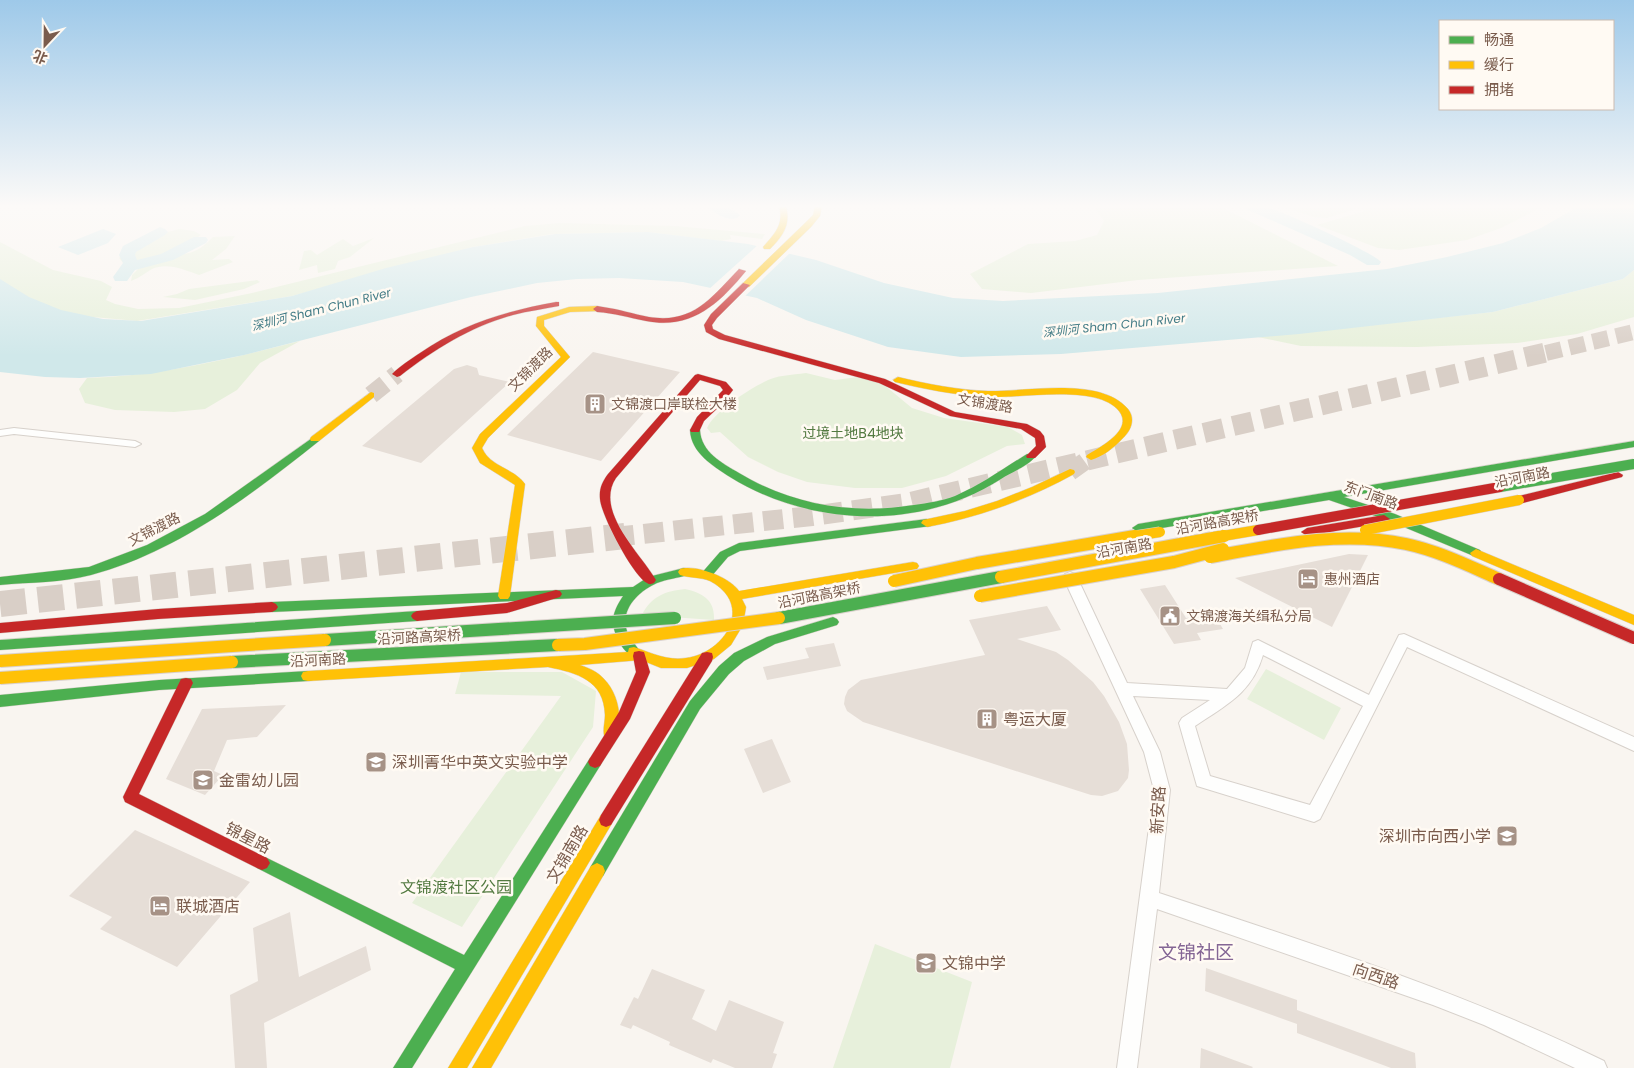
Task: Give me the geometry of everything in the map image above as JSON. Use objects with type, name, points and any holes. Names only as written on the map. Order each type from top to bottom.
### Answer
[{"type":"main road","points":[[397,374],[426,350],[455,332],[481,320],[506,314],[544,306],[591,301],[650,315],[671,317],[691,312],[710,301],[758,256]]},
{"type":"main road","points":[[726,305],[777,256]]},
{"type":"main road","name":"文锦渡路","points":[[504,596],[520,484],[509,472],[483,460],[479,456],[477,448],[484,436],[566,357],[540,326],[540,319],[557,312],[592,309],[662,321],[678,321],[695,315],[710,301]]},
{"type":"main road","name":"文锦渡路","points":[[726,305],[717,321],[718,326],[727,333],[891,378],[942,389],[975,393],[1084,393],[1104,396],[1113,400],[1128,414],[1128,426],[1120,435],[1091,457]]},
{"type":"main road","name":"文锦渡路","points":[[650,580],[616,529],[607,504],[605,489],[612,476],[698,377],[723,384],[728,390],[726,395],[707,413],[696,427],[695,435],[698,444],[721,466],[749,485],[782,501],[814,510],[852,514],[877,513],[943,503],[973,491],[1034,455],[1041,447],[1040,438],[1036,433],[1024,426],[953,414],[882,381],[716,336],[709,330],[708,325],[726,305]]},
{"type":"main road","name":"文锦渡路","points":[[0,581],[89,571],[149,551],[259,483],[371,395]]},
{"type":"main road","name":"沿河南路","points":[[736,596],[1634,444]]},
{"type":"main road","name":"沿河路高架桥","points":[[882,584],[977,563],[1634,450]]},
{"type":"main road","name":"沿河路高架桥","points":[[0,678],[159,666],[585,644],[767,620],[1390,512],[1634,464]]},
{"type":"main road","points":[[970,598],[1174,562],[1317,540],[1519,500],[1634,470]]},
{"type":"main road","name":"沿河南路","points":[[736,632],[1359,523],[1390,512],[1634,470]]},
{"type":"main road","points":[[706,575],[722,555],[731,549],[923,523],[966,515],[1026,496],[1070,472]]},
{"type":"main road","name":"东门南路","points":[[1329,496],[1390,512],[1634,620]]},
{"type":"main road","name":"东门南路","points":[[1329,496],[1341,511],[1359,523],[1511,593],[1634,646]]},
{"type":"main road","points":[[1174,562],[1390,512]]},
{"type":"main road","points":[[1317,540],[1372,538],[1411,543],[1634,638]]},
{"type":"main road","points":[[684,572],[706,575],[724,583],[736,596],[741,614],[736,632],[724,647],[707,657],[679,664],[658,663],[639,656],[629,649],[622,640],[619,630],[621,608],[634,591],[650,580],[661,576],[684,572]]},
{"type":"main road","points":[[0,628],[215,610],[634,591]]},
{"type":"main road","points":[[0,645],[477,612],[507,608],[556,594]]},
{"type":"main road","points":[[730,611],[749,608]]},
{"type":"main road","name":"沿河路高架桥","points":[[0,661],[661,620],[690,616]]},
{"type":"main road","points":[[481,1068],[707,687],[734,660],[751,649],[788,634],[838,621],[758,633],[585,644]]},
{"type":"main road","name":"沿河南路","points":[[0,701],[186,683],[639,656]]},
{"type":"main road","name":"文锦南路","points":[[402,1068],[625,715],[643,672],[639,656]]},
{"type":"main road","name":"文锦南路","points":[[457,1068],[636,769],[707,657]]},
{"type":"main road","points":[[545,661],[582,669],[596,678],[607,690],[613,704],[613,724],[607,745]]},
{"type":"main road","name":"锦星路","points":[[186,683],[130,797],[467,966]]},
{"type":"street","points":[[0,433],[14,431],[135,444]]},
{"type":"street","name":"新安路","points":[[1053,542],[1124,689],[1152,752],[1162,790],[1127,1068]]},
{"type":"street","points":[[1372,704],[1258,646],[1252,671],[1230,695],[1187,723],[1204,782],[1314,814],[1372,704],[1404,638],[1634,744]]},
{"type":"street","points":[[1124,689],[1230,695]]},
{"type":"street","name":"向西路","points":[[1149,898],[1457,1004],[1560,1049],[1597,1068]]},
{"type":"green space","points":[[0,256],[26,256],[53,270],[101,281],[112,287],[106,300],[138,309],[179,308],[252,293],[403,256],[440,256],[292,296],[137,321],[71,315],[31,301],[0,282]]},
{"type":"green space","points":[[123,256],[217,256],[212,260],[229,259],[233,262],[199,275],[176,268],[158,267],[131,281],[132,275],[138,269],[125,265],[119,258]]},
{"type":"green space","points":[[303,256],[351,256],[338,261],[335,269],[318,273],[317,265],[299,270]]},
{"type":"green space","points":[[1005,256],[1318,256],[1338,266],[1138,280],[1031,293],[982,289],[970,274]]},
{"type":"green space","points":[[1634,270],[1634,317],[1577,334],[1517,343],[1417,347],[1301,346],[1258,337],[1493,312],[1623,279]]},
{"type":"green space","points":[[257,280],[260,282],[244,289],[195,300],[163,297],[189,289]]},
{"type":"green space","points":[[300,341],[260,363],[237,390],[205,409],[174,412],[115,410],[85,403],[79,389],[87,378],[141,374],[194,366]]},
{"type":"green space","name":"过境土地B4地块","points":[[806,373],[835,380],[858,377],[883,384],[912,408],[944,418],[1008,427],[1022,435],[1025,444],[1007,446],[946,476],[902,488],[855,488],[807,482],[778,472],[748,457],[720,432],[711,433],[707,428],[724,409],[757,386],[774,378]]},
{"type":"green space","points":[[685,589],[707,598],[714,613],[714,620],[642,615],[655,599],[665,593]]},
{"type":"green space","points":[[1266,669],[1341,708],[1324,740],[1247,699]]},
{"type":"green space","name":"文锦渡社区公园","points":[[461,672],[562,672],[596,691],[593,727],[462,927],[412,903],[561,696],[455,694]]},
{"type":"green space","points":[[875,944],[972,982],[950,1068],[833,1068]]},
{"type":"water","name":"深圳河 Sham Chun River","points":[[436,256],[798,256],[884,283],[953,298],[1003,301],[1158,293],[1387,269],[1447,257],[1634,256],[1634,270],[1623,279],[1493,312],[1299,334],[1061,354],[961,357],[888,347],[806,320],[757,298],[683,282],[619,278],[577,279],[537,283],[471,297],[244,355],[151,374],[80,378],[45,377],[0,372],[0,279],[29,297],[61,310],[103,319],[141,321],[292,296],[386,268]]},
{"type":"pier","points":[[746,256],[787,256],[743,298],[708,290]]},
{"type":"building","name":"文锦渡口岸联检大楼","points":[[593,352],[680,372],[601,461],[507,435]]},
{"type":"building","points":[[467,365],[477,368],[479,375],[510,382],[421,463],[362,446],[454,369]]},
{"type":"building","points":[[1349,554],[1368,555],[1332,627],[1235,578]]},
{"type":"building","name":"文锦渡海关缉私分局","points":[[1165,585],[1186,618],[1214,614],[1223,629],[1197,633],[1201,640],[1174,644],[1140,589]]},
{"type":"building","name":"粤运大厦","points":[[1047,606],[1061,630],[1017,639],[1056,652],[1093,682],[1104,696],[1119,722],[1127,744],[1128,778],[1118,791],[1102,796],[1091,795],[863,722],[847,711],[844,704],[848,690],[861,680],[985,655],[969,620]]},
{"type":"building","points":[[834,643],[841,666],[767,680],[763,667],[809,658],[805,648]]},
{"type":"building","points":[[286,705],[257,737],[227,740],[214,771],[223,775],[205,795],[166,779],[202,709]]},
{"type":"building","points":[[772,739],[791,782],[763,793],[744,749]]},
{"type":"building","name":"联城酒店","points":[[135,830],[250,882],[177,967],[100,929],[112,917],[69,896]]},
{"type":"building","points":[[290,912],[299,977],[366,946],[371,970],[264,1023],[267,1068],[235,1068],[230,995],[258,981],[253,928]]},
{"type":"building","points":[[1206,968],[1297,1000],[1297,1010],[1415,1053],[1416,1068],[1391,1068],[1297,1033],[1297,1024],[1205,991]]},
{"type":"building","points":[[652,969],[705,990],[692,1019],[716,1031],[729,1000],[784,1022],[773,1053],[777,1054],[772,1068],[735,1068],[713,1059],[711,1063],[669,1045],[670,1042],[633,1025],[631,1029],[620,1025],[634,997],[638,999]]},
{"type":"building","points":[[1201,1048],[1253,1067],[1200,1068]]},
{"type":"waterway","points":[[127,256],[131,264],[129,267]]},
{"type":"waterway","points":[[129,267],[169,256]]},
{"type":"waterway","points":[[1363,256],[1373,262]]},
{"type":"waterway","points":[[121,277],[129,267]]},
{"type":"tunnel","points":[[1546,353],[1634,332]]},
{"type":"tunnel","points":[[614,537],[812,516],[906,503],[1552,351]]},
{"type":"tunnel","points":[[371,395],[397,374]]},
{"type":"tunnel","points":[[1070,472],[1091,457]]},
{"type":"tunnel","points":[[0,604],[625,536]]},
{"type":"traffic: fast","points":[[695,430],[695,437],[706,455],[749,484],[769,494],[790,501],[832,511],[900,511],[952,500],[978,489],[1031,456]]},
{"type":"traffic: fast","points":[[0,581],[90,571],[121,561],[151,548],[209,517],[315,439]]},
{"type":"traffic: fast","points":[[1329,496],[1634,444]]},
{"type":"traffic: fast","points":[[1500,487],[1634,464]]},
{"type":"traffic: fast","points":[[1138,528],[1329,496],[1391,517],[1476,553]]},
{"type":"traffic: fast","points":[[706,575],[724,554],[739,547],[927,523]]},
{"type":"traffic: fast","points":[[634,652],[623,637],[619,622],[621,609],[628,598],[652,580],[684,572]]},
{"type":"traffic: fast","points":[[779,618],[1001,577]]},
{"type":"traffic: fast","points":[[272,607],[634,591]]},
{"type":"traffic: fast","points":[[0,645],[417,616]]},
{"type":"traffic: fast","points":[[325,640],[675,618]]},
{"type":"traffic: fast","points":[[597,871],[695,705],[724,670],[739,657],[771,640],[833,622]]},
{"type":"traffic: fast","points":[[232,662],[558,645]]},
{"type":"traffic: fast","points":[[0,701],[159,685],[308,676]]},
{"type":"traffic: fast","points":[[402,1068],[595,762]]},
{"type":"traffic: fast","points":[[262,863],[467,966]]},
{"type":"traffic: slow","points":[[746,285],[776,256]]},
{"type":"traffic: slow","points":[[504,596],[520,484],[484,460],[477,448],[484,436],[566,357],[540,326],[540,319],[569,310],[597,309]]},
{"type":"traffic: slow","points":[[898,380],[943,389],[988,394],[1063,392],[1103,396],[1117,403],[1126,413],[1128,420],[1126,427],[1117,439],[1091,457]]},
{"type":"traffic: slow","points":[[315,439],[371,395]]},
{"type":"traffic: slow","points":[[927,523],[965,515],[1001,504],[1036,490],[1070,472]]},
{"type":"traffic: slow","points":[[1365,530],[1519,500]]},
{"type":"traffic: slow","points":[[1001,577],[1258,530]]},
{"type":"traffic: slow","points":[[894,581],[977,563],[1160,532]]},
{"type":"traffic: slow","points":[[1210,557],[1283,544],[1357,538],[1406,544],[1453,559],[1499,579]]},
{"type":"traffic: slow","points":[[980,596],[1174,562],[1223,549]]},
{"type":"traffic: slow","points":[[1476,553],[1634,620]]},
{"type":"traffic: slow","points":[[736,596],[913,566]]},
{"type":"traffic: slow","points":[[634,652],[661,663],[687,663],[709,655],[726,642],[737,625],[740,607],[733,591],[714,578],[684,572]]},
{"type":"traffic: slow","points":[[558,645],[585,644],[779,618]]},
{"type":"traffic: slow","points":[[0,661],[325,640]]},
{"type":"traffic: slow","points":[[308,676],[639,656]]},
{"type":"traffic: slow","points":[[545,661],[576,668],[598,681],[606,690],[611,702],[610,734]]},
{"type":"traffic: slow","points":[[0,678],[232,662]]},
{"type":"traffic: slow","points":[[457,1068],[606,820]]},
{"type":"traffic: slow","points":[[481,1068],[597,871]]},
{"type":"traffic: jam","points":[[597,309],[647,319],[678,320],[701,310],[742,271]]},
{"type":"traffic: jam","points":[[746,285],[714,316],[708,325],[709,330],[722,337],[882,381],[953,414],[1024,426],[1036,433],[1040,438],[1041,447],[1031,456]]},
{"type":"traffic: jam","points":[[397,374],[435,346],[471,327],[532,308],[556,304]]},
{"type":"traffic: jam","points":[[650,580],[628,550],[613,525],[605,501],[605,488],[612,476],[698,377],[723,384],[728,390],[720,401],[705,414],[695,430]]},
{"type":"traffic: jam","points":[[1519,500],[1618,475]]},
{"type":"traffic: jam","points":[[1258,530],[1500,487]]},
{"type":"traffic: jam","points":[[1307,532],[1384,519]]},
{"type":"traffic: jam","points":[[1499,579],[1634,638]]},
{"type":"traffic: jam","points":[[417,616],[507,608],[556,594]]},
{"type":"traffic: jam","points":[[0,628],[158,614],[272,607]]},
{"type":"traffic: jam","points":[[595,762],[625,715],[643,672],[639,656]]},
{"type":"traffic: jam","points":[[606,820],[707,657]]},
{"type":"traffic: jam","points":[[186,683],[130,797],[262,863]]},
{"type":"place","name":"文锦渡口岸联检大楼","points":[[595,404]]},
{"type":"place","name":"惠州酒店","points":[[1308,579]]},
{"type":"place","name":"文锦渡海关缉私分局","points":[[1170,616]]},
{"type":"place","name":"粤运大厦","points":[[987,719]]},
{"type":"place","name":"深圳菁华中英文实验中学","points":[[376,762]]},
{"type":"place","name":"金雷幼儿园","points":[[203,780]]},
{"type":"place","name":"深圳市向西小学","points":[[1507,836]]},
{"type":"place","name":"联城酒店","points":[[160,906]]},
{"type":"place","name":"文锦中学","points":[[926,963]]},
{"type":"district","name":"文锦社区","points":[[1196,952]]}]
